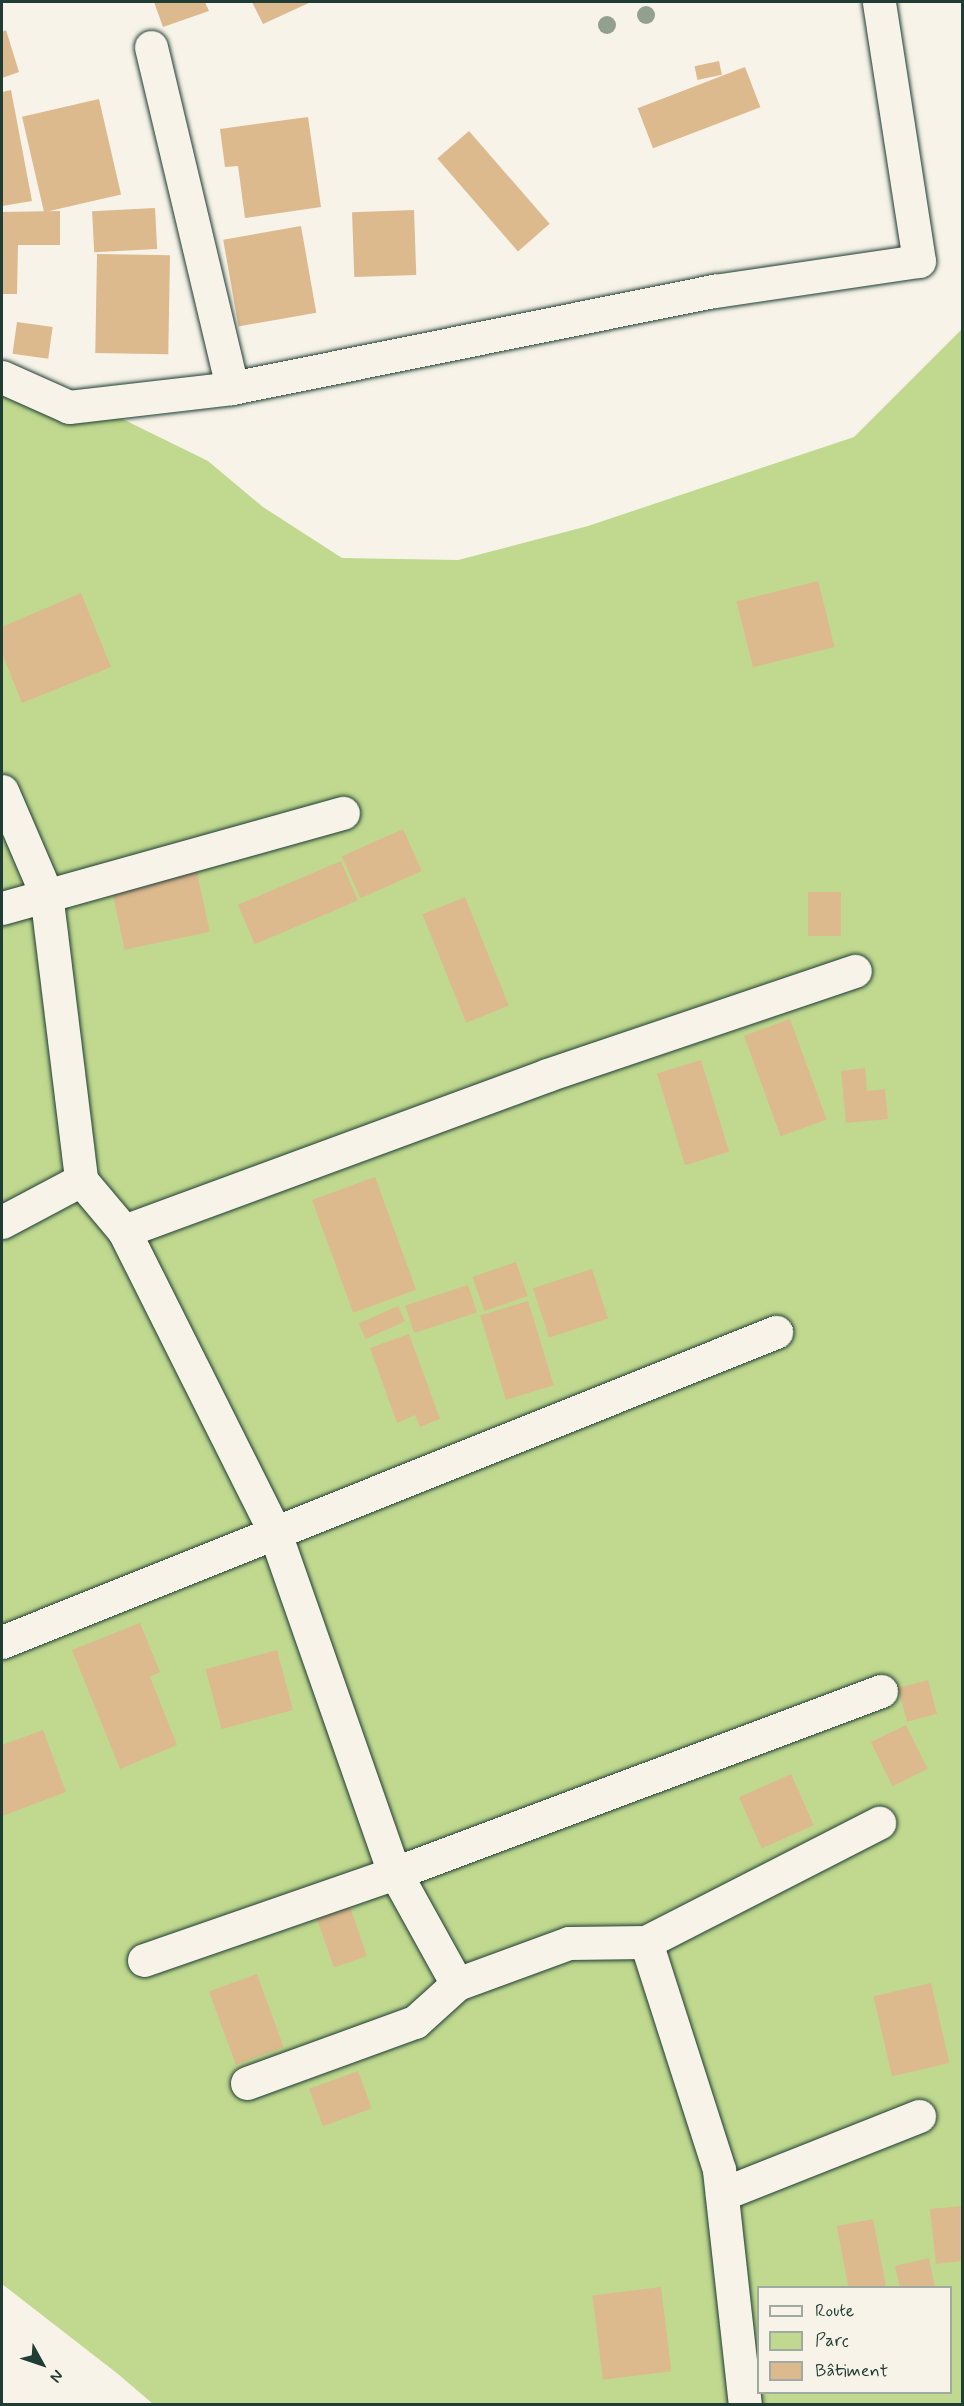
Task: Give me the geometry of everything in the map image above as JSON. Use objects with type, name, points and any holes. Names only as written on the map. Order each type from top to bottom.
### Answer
[{"type":"street","points":[[2,377],[69,407],[231,388],[715,291],[919,261],[879,2]]},
{"type":"street","points":[[151,47],[231,388]]},
{"type":"street","points":[[2,791],[46,894],[81,1180],[124,1231],[275,1533],[395,1873],[457,1984]]},
{"type":"street","points":[[2,908],[343,813]]},
{"type":"street","points":[[124,1231],[547,1075],[855,971]]},
{"type":"street","points":[[2,1222],[81,1180]]},
{"type":"street","points":[[2,1642],[776,1332]]},
{"type":"street","points":[[144,1960],[395,1873],[880,1691]]},
{"type":"street","points":[[247,2083],[415,2022],[457,1984],[569,1943],[646,1942],[879,1823]]},
{"type":"street","points":[[646,1942],[719,2170],[745,2404]]},
{"type":"street","points":[[722,2194],[919,2116]]},
{"type":"green space","points":[[962,329],[962,2404],[153,2404],[2,2284],[2,365],[41,379],[208,461],[263,507],[342,558],[458,560],[588,526],[854,437]]},
{"type":"building","points":[[154,2],[205,2],[209,11],[163,27]]},
{"type":"building","points":[[252,2],[311,2],[263,24]]},
{"type":"building","points":[[6,30],[19,72],[2,78],[2,32]]},
{"type":"building","points":[[719,61],[722,75],[697,80],[695,66]]},
{"type":"building","points":[[745,67],[760,107],[653,148],[638,108]]},
{"type":"building","points":[[11,90],[32,201],[2,206],[2,92]]},
{"type":"building","points":[[99,99],[121,194],[44,212],[22,117]]},
{"type":"building","points":[[308,117],[321,207],[245,218],[238,166],[225,167],[220,129]]},
{"type":"building","points":[[469,131],[550,224],[518,251],[437,159]]},
{"type":"building","points":[[155,208],[157,249],[94,252],[92,211]]},
{"type":"building","points":[[414,210],[416,275],[354,277],[352,212]]},
{"type":"building","points":[[60,211],[60,245],[18,245],[17,294],[2,294],[2,212]]},
{"type":"building","points":[[301,226],[316,313],[238,326],[223,240]]},
{"type":"building","points":[[97,254],[170,255],[168,354],[95,353]]},
{"type":"building","points":[[17,322],[53,327],[48,359],[13,354]]},
{"type":"building","points":[[818,581],[834,647],[753,667],[736,601]]},
{"type":"building","points":[[81,593],[111,667],[22,703],[2,653],[2,627]]},
{"type":"building","points":[[403,829],[422,871],[361,898],[342,856]]},
{"type":"building","points":[[341,861],[358,901],[255,944],[238,905]]},
{"type":"building","points":[[197,872],[210,932],[125,950],[112,890]]},
{"type":"building","points":[[808,892],[841,892],[841,936],[808,936]]},
{"type":"building","points":[[465,897],[509,1005],[466,1023],[422,914]]},
{"type":"building","points":[[790,1019],[827,1120],[781,1136],[744,1036]]},
{"type":"building","points":[[701,1060],[729,1152],[685,1165],[657,1073]]},
{"type":"building","points":[[865,1068],[867,1091],[885,1089],[888,1119],[846,1123],[841,1071]]},
{"type":"building","points":[[375,1177],[416,1290],[353,1313],[312,1200]]},
{"type":"building","points":[[516,1262],[528,1296],[484,1311],[473,1277]]},
{"type":"building","points":[[592,1269],[608,1318],[549,1338],[533,1288]]},
{"type":"building","points":[[468,1285],[477,1313],[414,1333],[405,1305]]},
{"type":"building","points":[[528,1301],[554,1385],[506,1400],[480,1316]]},
{"type":"building","points":[[398,1306],[405,1322],[366,1339],[359,1323]]},
{"type":"building","points":[[409,1334],[440,1419],[420,1427],[415,1415],[397,1423],[370,1348]]},
{"type":"building","points":[[140,1623],[160,1672],[150,1677],[177,1745],[120,1769],[72,1650]]},
{"type":"building","points":[[277,1650],[293,1710],[222,1729],[206,1669]]},
{"type":"building","points":[[928,1680],[937,1714],[907,1722],[898,1688]]},
{"type":"building","points":[[906,1725],[927,1769],[892,1786],[871,1742]]},
{"type":"building","points":[[43,1730],[66,1792],[2,1816],[2,1745]]},
{"type":"building","points":[[791,1774],[814,1825],[762,1848],[739,1797]]},
{"type":"building","points":[[350,1907],[367,1956],[334,1968],[317,1918]]},
{"type":"building","points":[[257,1974],[284,2047],[236,2065],[209,1991]]},
{"type":"building","points":[[931,1983],[949,2063],[892,2076],[874,1996]]},
{"type":"building","points":[[358,2071],[372,2109],[323,2126],[309,2089]]},
{"type":"building","points":[[962,2206],[962,2261],[936,2264],[930,2209]]},
{"type":"building","points":[[873,2219],[886,2286],[848,2286],[837,2226]]},
{"type":"building","points":[[929,2258],[935,2286],[900,2286],[895,2266]]},
{"type":"building","points":[[661,2287],[671,2371],[603,2380],[593,2295]]}]
